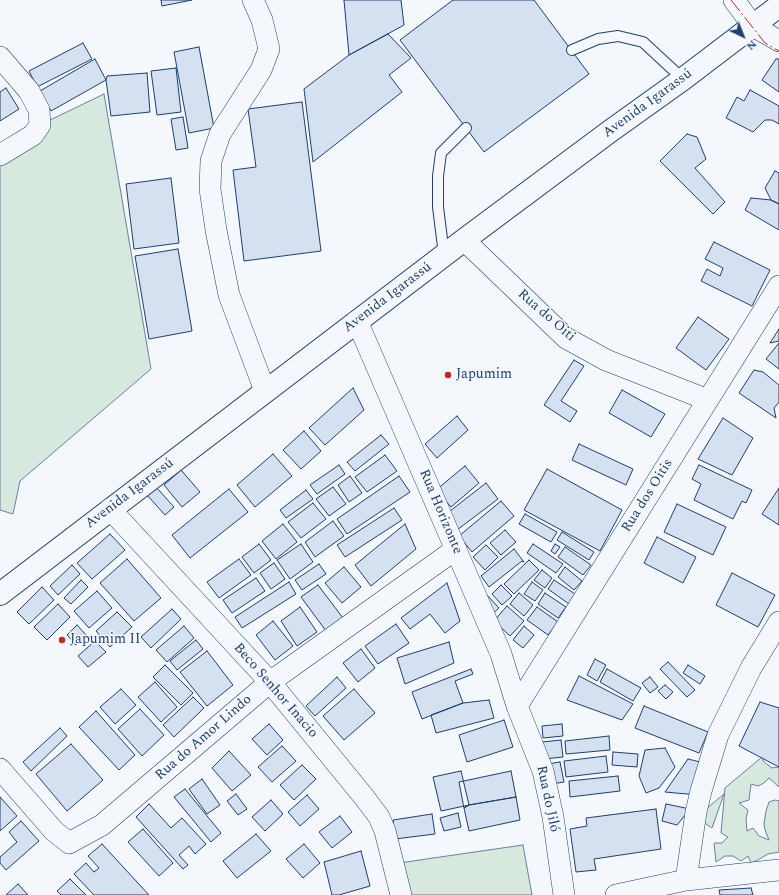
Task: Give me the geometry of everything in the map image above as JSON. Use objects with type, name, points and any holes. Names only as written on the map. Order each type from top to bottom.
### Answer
[{"type":"main road","name":"Avenida Igarassú","points":[[0,594],[464,240],[683,79],[779,6]]},
{"type":"street","points":[[253,0],[262,20],[269,49],[261,70],[220,134],[211,161],[210,189],[216,230],[229,295],[265,391]]},
{"type":"street","points":[[734,0],[753,26],[779,41]]},
{"type":"street","points":[[0,57],[29,91],[39,110],[40,125],[33,136],[0,155]]},
{"type":"street","name":"Rua do Oiti","points":[[464,240],[566,338],[606,360],[708,400]]},
{"type":"street","name":"Rua dos Oitis","points":[[518,706],[779,286]]},
{"type":"street","name":"Rua Horizonte","points":[[357,321],[500,654],[518,706]]},
{"type":"street","name":"Beco Senhor Inacio","points":[[110,509],[270,682],[364,797],[379,817],[385,831],[400,895]]},
{"type":"street","name":"Rua do Amor Lindo","points":[[0,769],[54,831],[69,843],[102,825],[270,682],[456,550]]},
{"type":"street","points":[[686,880],[696,812],[705,776],[718,735],[751,668],[779,622]]},
{"type":"street","name":"Rua do Jiló","points":[[518,706],[543,771],[553,817],[564,895]]},
{"type":"street","points":[[616,895],[686,880],[779,870]]},
{"type":"lane","points":[[572,50],[598,40],[618,36],[643,42],[683,79]]},
{"type":"lane","points":[[444,256],[438,207],[438,176],[441,153],[466,128]]},
{"type":"shaded area","points":[[104,94],[151,369],[20,481],[13,514],[0,510],[0,158],[46,122]]},
{"type":"shaded area","points":[[762,757],[764,762],[772,768],[779,767],[779,787],[769,778],[758,786],[751,784],[749,800],[739,803],[748,810],[746,818],[747,831],[753,828],[759,836],[769,840],[764,824],[766,811],[769,802],[775,800],[779,801],[779,852],[768,854],[751,863],[748,856],[741,861],[733,856],[725,856],[716,862],[714,843],[722,843],[728,837],[721,833],[725,788]]},
{"type":"shaded area","points":[[724,794],[712,828],[703,822],[706,809]]},
{"type":"shaded area","points":[[523,845],[532,895],[405,895],[399,863]]},
{"type":"building","points":[[161,0],[192,0],[162,6]]},
{"type":"building","points":[[344,0],[401,0],[404,25],[349,55]]},
{"type":"building","points":[[453,0],[534,0],[589,74],[484,152],[400,40]]},
{"type":"building","points":[[388,34],[411,58],[389,75],[402,92],[313,162],[304,89],[349,55]]},
{"type":"building","points":[[83,43],[92,59],[37,87],[29,71]]},
{"type":"building","points":[[199,47],[214,128],[189,133],[174,52]]},
{"type":"building","points":[[95,59],[106,80],[51,111],[40,91]]},
{"type":"building","points":[[776,59],[779,59],[779,92],[762,80]]},
{"type":"building","points":[[176,68],[181,112],[157,115],[151,71]]},
{"type":"building","points":[[147,73],[150,112],[111,116],[106,80],[107,76]]},
{"type":"building","points":[[6,88],[19,109],[0,121],[0,92]]},
{"type":"building","points":[[750,90],[779,106],[779,124],[772,120],[765,120],[753,132],[726,118],[737,97],[744,101]]},
{"type":"building","points":[[302,102],[321,251],[244,261],[233,170],[256,167],[248,109]]},
{"type":"building","points":[[183,117],[188,148],[176,150],[171,119]]},
{"type":"building","points":[[687,134],[697,137],[706,159],[695,168],[725,202],[713,214],[660,161]]},
{"type":"building","points":[[775,171],[779,173],[779,204],[771,200],[765,188]]},
{"type":"building","points":[[171,178],[179,243],[134,249],[126,184]]},
{"type":"building","points":[[751,198],[771,200],[779,204],[779,230],[745,210]]},
{"type":"building","points":[[714,242],[770,270],[752,306],[701,281],[707,269],[720,276],[723,268],[705,259]]},
{"type":"building","points":[[178,249],[192,331],[149,339],[135,256]]},
{"type":"building","points":[[698,317],[729,339],[706,370],[676,348]]},
{"type":"building","points":[[779,329],[779,341],[770,343]]},
{"type":"building","points":[[779,343],[779,369],[766,359]]},
{"type":"building","points":[[574,360],[584,366],[561,401],[577,411],[570,422],[544,405]]},
{"type":"building","points":[[754,370],[763,372],[779,385],[779,402],[774,408],[776,418],[739,393]]},
{"type":"building","points":[[353,388],[364,410],[325,445],[309,428]]},
{"type":"building","points":[[622,390],[665,414],[651,437],[609,413]]},
{"type":"building","points":[[457,416],[468,430],[437,458],[425,444]]},
{"type":"building","points":[[723,418],[753,438],[732,475],[698,459]]},
{"type":"building","points":[[304,431],[321,451],[301,469],[283,450]]},
{"type":"building","points":[[381,435],[389,444],[355,471],[347,462]]},
{"type":"building","points":[[579,444],[633,469],[626,485],[572,460]]},
{"type":"building","points":[[273,454],[292,476],[255,507],[237,485]]},
{"type":"building","points":[[385,455],[397,471],[367,492],[355,477]]},
{"type":"building","points":[[339,465],[345,474],[317,494],[310,485]]},
{"type":"building","points":[[699,465],[752,490],[746,503],[742,501],[733,519],[694,500],[701,484],[692,479]]},
{"type":"building","points":[[465,466],[479,483],[451,507],[436,490]]},
{"type":"building","points":[[547,469],[622,510],[600,551],[524,510]]},
{"type":"building","points":[[181,470],[200,492],[182,507],[164,485]]},
{"type":"building","points":[[350,476],[362,493],[349,502],[338,485]]},
{"type":"building","points":[[399,476],[410,492],[347,534],[337,519]]},
{"type":"building","points":[[486,483],[498,499],[457,530],[445,515]]},
{"type":"building","points":[[156,487],[174,507],[165,515],[147,495]]},
{"type":"building","points":[[333,487],[346,504],[329,516],[316,499]]},
{"type":"building","points":[[779,488],[779,525],[762,514]]},
{"type":"building","points":[[229,489],[248,512],[190,558],[172,535]]},
{"type":"building","points":[[306,490],[313,499],[286,518],[280,510]]},
{"type":"building","points":[[501,501],[514,516],[472,552],[459,536]]},
{"type":"building","points":[[313,503],[326,519],[301,538],[288,522]]},
{"type":"building","points":[[677,504],[726,527],[713,555],[664,532]]},
{"type":"building","points":[[394,508],[402,520],[345,557],[337,545]]},
{"type":"building","points":[[525,514],[557,532],[551,542],[519,524]]},
{"type":"building","points":[[333,521],[344,536],[315,557],[305,542]]},
{"type":"building","points":[[283,524],[297,542],[276,559],[262,541]]},
{"type":"building","points":[[405,524],[416,549],[371,586],[355,565]]},
{"type":"building","points":[[505,530],[516,542],[501,555],[490,543]]},
{"type":"building","points":[[562,532],[594,552],[589,560],[557,540]]},
{"type":"building","points":[[110,534],[125,550],[92,579],[77,563]]},
{"type":"building","points":[[657,537],[696,557],[683,583],[644,563]]},
{"type":"building","points":[[259,544],[271,560],[254,573],[242,557]]},
{"type":"building","points":[[301,544],[313,562],[290,579],[277,560]]},
{"type":"building","points":[[533,544],[563,564],[556,573],[527,553]]},
{"type":"building","points":[[555,544],[560,547],[555,554],[551,551]]},
{"type":"building","points":[[486,545],[498,557],[485,570],[473,557]]},
{"type":"building","points":[[565,547],[591,565],[583,575],[558,557]]},
{"type":"building","points":[[514,549],[524,562],[522,561],[489,587],[481,576]]},
{"type":"building","points":[[127,559],[161,598],[134,621],[100,583]]},
{"type":"building","points":[[239,559],[251,575],[219,598],[207,582]]},
{"type":"building","points":[[529,560],[539,570],[514,594],[504,584]]},
{"type":"building","points":[[274,563],[285,579],[271,589],[260,573]]},
{"type":"building","points":[[319,564],[326,574],[302,590],[295,580]]},
{"type":"building","points":[[72,565],[80,574],[58,595],[50,586]]},
{"type":"building","points":[[344,567],[361,587],[342,603],[325,583]]},
{"type":"building","points":[[565,567],[582,581],[574,590],[558,577]]},
{"type":"building","points":[[542,570],[552,578],[545,588],[534,580]]},
{"type":"building","points":[[732,573],[775,595],[758,627],[716,605]]},
{"type":"building","points":[[256,578],[265,591],[232,613],[223,600]]},
{"type":"building","points":[[81,580],[88,587],[71,604],[64,598]]},
{"type":"building","points":[[554,580],[575,594],[569,604],[548,589]]},
{"type":"building","points":[[289,582],[296,594],[242,628],[235,617]]},
{"type":"building","points":[[532,582],[543,590],[535,601],[524,594]]},
{"type":"building","points":[[447,583],[460,621],[445,633],[430,614],[410,629],[401,618]]},
{"type":"building","points":[[318,585],[343,618],[326,631],[301,597]]},
{"type":"building","points":[[501,585],[512,596],[502,605],[492,594]]},
{"type":"building","points":[[42,587],[54,600],[29,624],[17,612]]},
{"type":"building","points":[[97,591],[112,608],[89,628],[74,611]]},
{"type":"building","points":[[519,593],[533,605],[524,616],[510,604]]},
{"type":"building","points":[[545,593],[566,607],[558,618],[538,604]]},
{"type":"building","points":[[486,594],[499,608],[490,616]]},
{"type":"building","points":[[58,604],[70,617],[47,640],[34,627]]},
{"type":"building","points":[[507,606],[524,621],[510,636],[494,621]]},
{"type":"building","points":[[300,607],[317,632],[297,646],[281,621]]},
{"type":"building","points":[[537,607],[558,622],[548,635],[527,620]]},
{"type":"building","points":[[172,609],[181,619],[151,648],[141,637]]},
{"type":"building","points":[[117,612],[132,627],[110,647],[96,631]]},
{"type":"building","points":[[273,621],[293,646],[275,660],[256,635]]},
{"type":"building","points":[[396,624],[409,643],[378,664],[365,646]]},
{"type":"building","points":[[77,625],[86,635],[76,645],[67,635]]},
{"type":"building","points":[[184,626],[194,638],[167,662],[156,650]]},
{"type":"building","points":[[524,626],[534,635],[523,648],[513,640]]},
{"type":"building","points":[[196,640],[203,649],[177,670],[170,661]]},
{"type":"building","points":[[95,641],[106,652],[88,667],[78,656]]},
{"type":"building","points":[[449,642],[454,663],[405,684],[397,658]]},
{"type":"building","points":[[361,649],[375,668],[358,682],[343,663]]},
{"type":"building","points":[[207,651],[233,685],[207,706],[180,672]]},
{"type":"building","points":[[595,659],[606,665],[597,681],[587,675]]},
{"type":"building","points":[[668,662],[695,690],[687,697],[660,669]]},
{"type":"building","points":[[165,665],[193,693],[181,705],[153,677]]},
{"type":"building","points":[[688,665],[705,676],[700,684],[683,673]]},
{"type":"building","points":[[471,669],[473,674],[455,681],[463,703],[422,719],[412,692]]},
{"type":"building","points":[[607,669],[641,688],[633,701],[600,682]]},
{"type":"building","points":[[579,676],[633,704],[622,720],[567,700]]},
{"type":"building","points":[[337,677],[346,688],[315,716],[306,706]]},
{"type":"building","points":[[650,677],[658,687],[650,693],[642,683]]},
{"type":"building","points":[[155,682],[177,707],[161,722],[138,697]]},
{"type":"building","points":[[665,685],[673,692],[666,699],[658,691]]},
{"type":"building","points":[[121,689],[136,705],[115,724],[100,707]]},
{"type":"building","points":[[354,689],[375,713],[344,740],[323,716]]},
{"type":"building","points":[[193,697],[204,708],[174,737],[163,725]]},
{"type":"building","points":[[489,700],[494,718],[436,733],[431,715],[463,703]]},
{"type":"building","points":[[760,702],[779,708],[779,767],[739,746]]},
{"type":"building","points":[[644,706],[708,732],[699,753],[635,728]]},
{"type":"building","points":[[140,709],[164,735],[142,756],[118,729]]},
{"type":"building","points":[[96,711],[135,755],[119,770],[79,727]]},
{"type":"building","points":[[504,720],[513,747],[467,762],[459,735]]},
{"type":"building","points":[[269,724],[283,740],[267,755],[252,739]]},
{"type":"building","points":[[562,724],[563,736],[543,738],[542,726]]},
{"type":"building","points":[[60,728],[67,736],[31,771],[23,762]]},
{"type":"building","points":[[609,736],[610,750],[566,754],[565,741]]},
{"type":"building","points":[[561,740],[563,757],[544,759],[542,742]]},
{"type":"building","points":[[71,744],[103,780],[67,811],[36,774]]},
{"type":"building","points":[[282,746],[296,761],[272,782],[258,767]]},
{"type":"building","points":[[665,748],[675,767],[659,788],[646,793],[639,776],[645,750]]},
{"type":"building","points":[[229,751],[251,775],[232,791],[212,768]]},
{"type":"building","points":[[613,752],[638,754],[637,767],[612,765]]},
{"type":"building","points":[[606,756],[608,772],[566,777],[564,761]]},
{"type":"building","points":[[688,759],[704,763],[698,795],[665,792]]},
{"type":"building","points":[[560,762],[564,782],[552,784],[548,764]]},
{"type":"building","points":[[302,765],[316,779],[294,800],[280,785]]},
{"type":"building","points":[[461,771],[469,805],[441,811],[433,777]]},
{"type":"building","points":[[511,771],[516,797],[469,805],[464,808],[459,782]]},
{"type":"building","points":[[618,776],[620,791],[570,797],[569,781]]},
{"type":"building","points":[[202,779],[220,805],[207,814],[189,789]]},
{"type":"building","points":[[185,789],[221,833],[211,842],[174,797]]},
{"type":"building","points":[[236,794],[247,809],[238,815],[227,801]]},
{"type":"building","points":[[307,795],[319,809],[300,826],[288,812]]},
{"type":"building","points":[[0,797],[17,816],[0,831]]},
{"type":"building","points":[[516,797],[520,820],[469,831],[464,808],[469,805]]},
{"type":"building","points":[[271,800],[283,814],[265,831],[252,817]]},
{"type":"building","points":[[149,804],[171,828],[182,818],[206,844],[195,854],[189,846],[179,855],[188,865],[183,869],[136,817]]},
{"type":"building","points":[[666,804],[690,809],[677,825],[662,821]]},
{"type":"building","points":[[656,809],[661,849],[594,859],[596,870],[576,872],[570,829],[587,826],[586,818]]},
{"type":"building","points":[[458,813],[461,827],[444,831],[440,818]]},
{"type":"building","points":[[432,814],[435,834],[395,839],[393,820]]},
{"type":"building","points":[[340,816],[352,832],[332,848],[319,832]]},
{"type":"building","points":[[21,821],[39,841],[6,870],[0,863],[0,857],[17,842],[9,832]]},
{"type":"building","points":[[143,829],[173,863],[159,876],[128,842]]},
{"type":"building","points":[[256,834],[271,851],[237,878],[223,861]]},
{"type":"building","points":[[102,844],[149,895],[94,895],[74,874],[86,863],[94,872],[99,868],[88,856]]},
{"type":"building","points":[[304,844],[320,863],[303,878],[286,859]]},
{"type":"building","points":[[361,851],[370,886],[339,895],[332,895],[324,862]]},
{"type":"building","points":[[70,879],[86,895],[61,895],[57,891]]},
{"type":"building","points":[[18,884],[28,895],[6,895]]},
{"type":"building","points":[[751,888],[753,895],[720,895],[719,890]]},
{"type":"power","points":[[731,0],[765,43],[779,51]]},
{"type":"place","name":"Japumim","points":[[448,375]]},
{"type":"place","name":"Japumim II","points":[[62,640]]}]
